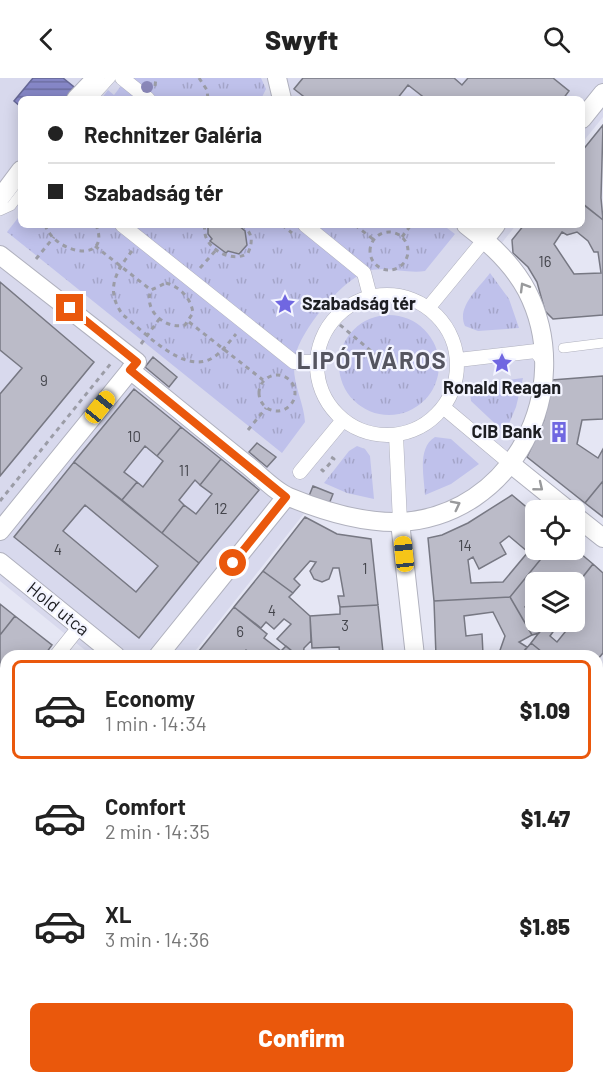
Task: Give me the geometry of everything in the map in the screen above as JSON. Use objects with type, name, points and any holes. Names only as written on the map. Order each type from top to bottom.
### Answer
[{"type":"street","points":[[79,96],[96,78]]},
{"type":"street","points":[[122,78],[144,96]]},
{"type":"street","points":[[277,78],[281,96]]},
{"type":"street","points":[[585,115],[603,93]]},
{"type":"street","points":[[0,198],[18,174]]},
{"type":"street","points":[[126,228],[294,362],[316,362]]},
{"type":"street","points":[[309,228],[364,273],[370,296]]},
{"type":"street","points":[[0,255],[122,350],[136,358],[286,497],[336,513],[372,521],[400,522],[427,518],[453,507],[496,480],[511,464],[531,429],[539,409],[540,327],[527,291],[509,264],[485,239],[470,228]]},
{"type":"street","points":[[429,308],[494,228]]},
{"type":"street","points":[[391,294],[411,298],[429,308],[449,331],[458,360],[452,393],[443,407],[430,421],[414,430],[396,435],[377,435],[359,430],[343,420],[328,404],[319,384],[316,362],[321,340],[333,319],[350,305],[370,296],[391,294]]},
{"type":"street","points":[[0,531],[136,358]]},
{"type":"street","points":[[458,360],[541,358]]},
{"type":"street","points":[[443,407],[556,500]]},
{"type":"street","points":[[300,472],[343,420]]},
{"type":"street","points":[[396,435],[400,522],[414,650]]},
{"type":"street","points":[[163,650],[286,497]]},
{"type":"street","points":[[585,524],[603,538]]},
{"type":"street","name":"Hold utca","points":[[0,562],[109,650]]},
{"type":"street","points":[[61,650],[80,626]]},
{"type":"lane","points":[[95,96],[111,78]]},
{"type":"lane","points":[[0,211],[10,206],[18,197]]},
{"type":"lane","points":[[564,348],[603,343]]},
{"type":"path","points":[[199,78],[207,90],[208,96]]},
{"type":"path","points":[[47,228],[54,237],[78,253],[87,252],[95,246],[98,237],[96,228]]},
{"type":"path","points":[[205,228],[204,236],[209,242],[225,256],[234,259],[248,253],[252,244],[250,233],[245,228]]},
{"type":"path","points":[[360,228],[374,240]]},
{"type":"path","points":[[402,237],[409,228]]},
{"type":"path","points":[[391,232],[402,237],[408,247],[407,258],[400,267],[389,270],[378,267],[371,257],[374,240],[391,232]]},
{"type":"path","points":[[36,259],[54,237]]},
{"type":"path","points":[[141,240],[120,266],[113,286],[117,306],[123,315],[178,359],[201,363],[212,358],[224,349],[245,323]]},
{"type":"path","points":[[95,246],[151,290]]},
{"type":"path","points":[[166,283],[181,292],[192,303],[194,313],[189,322],[177,327],[167,324],[160,318],[149,307],[148,298],[151,290],[166,283]]},
{"type":"path","points":[[136,358],[148,334],[160,318]]},
{"type":"path","points":[[333,319],[377,356]]},
{"type":"path","points":[[189,322],[263,380]]},
{"type":"path","points":[[0,501],[122,350]]},
{"type":"path","points":[[273,375],[284,375],[293,382],[296,394],[292,404],[282,411],[266,408],[259,398],[263,380],[273,375]]},
{"type":"path","points":[[248,430],[266,408]]},
{"type":"shaded area","name":"Szabadság tér","points":[[0,78],[603,78],[603,117],[585,139],[585,96],[18,96],[18,228],[514,228],[501,244],[551,372],[510,478],[395,529],[364,529],[306,511],[196,650],[85,650],[0,581]]},
{"type":"shaded area","points":[[33,78],[63,78],[74,87],[67,96],[18,96]]},
{"type":"green space","points":[[127,78],[261,78],[266,89],[262,96],[103,96],[108,90],[114,95]]},
{"type":"green space","points":[[18,218],[18,228],[447,228],[455,234],[425,271],[379,269],[365,272],[343,287],[320,312],[302,339],[294,364],[295,379],[305,422],[282,453],[7,232]]},
{"type":"green space","points":[[490,273],[509,299],[519,328],[478,331],[465,326],[463,319],[466,305]]},
{"type":"green space","points":[[389,315],[417,323],[431,337],[439,365],[431,393],[417,407],[389,415],[361,407],[347,393],[339,365],[347,337],[361,323]]},
{"type":"green space","points":[[523,378],[516,407],[505,433],[471,401],[470,392],[476,384]]},
{"type":"green space","points":[[435,437],[451,439],[479,464],[451,484],[425,495],[424,455],[429,442]]},
{"type":"green space","points":[[357,446],[365,449],[370,456],[374,499],[347,493],[324,483],[349,451]]},
{"type":"building","points":[[303,78],[454,78],[462,85],[468,78],[553,78],[569,91],[565,96],[422,96],[408,85],[399,96],[303,96],[294,89]]},
{"type":"building","points":[[603,125],[601,198],[603,220],[585,205],[585,147]]},
{"type":"building","points":[[585,206],[603,220],[603,315],[553,319],[545,311],[537,282],[528,267],[513,253],[512,240],[522,228],[585,228]],"holes":[[[562,232],[567,235],[577,232],[588,241],[594,252],[598,252],[601,273],[574,274],[554,244]]]},
{"type":"building","points":[[208,228],[242,228],[245,231],[247,245],[239,254],[228,251],[226,253],[210,241],[212,239],[208,234]]},
{"type":"building","points":[[0,282],[94,362],[0,476],[0,394],[22,368],[0,350]]},
{"type":"building","points":[[153,357],[177,377],[169,387],[145,367]]},
{"type":"building","name":"CIB Bank","points":[[603,376],[603,419],[582,420],[577,444],[598,458],[603,449],[603,481],[585,503],[585,500],[581,500],[527,457],[544,420],[552,380]]},
{"type":"building","points":[[134,389],[181,427],[157,456],[145,446],[124,472],[137,482],[122,500],[74,462]]},
{"type":"building","points":[[181,427],[221,459],[200,485],[195,480],[179,500],[184,505],[162,533],[122,500],[137,482],[143,487],[163,461],[157,456]]},
{"type":"building","points":[[257,443],[276,457],[267,467],[249,452]]},
{"type":"building","points":[[221,459],[259,490],[199,563],[162,533],[184,505],[196,514],[212,494],[200,485]]},
{"type":"building","points":[[74,462],[199,563],[139,638],[14,537]],"holes":[[[85,505],[158,566],[136,592],[63,531]]]},
{"type":"building","points":[[603,481],[603,517],[585,503]]},
{"type":"building","points":[[313,486],[333,494],[329,504],[309,496]]},
{"type":"building","points":[[512,495],[525,506],[525,549],[509,536],[500,543],[506,554],[479,569],[473,557],[468,560],[471,583],[503,582],[525,556],[525,560],[540,560],[530,572],[525,572],[525,579],[510,597],[434,601],[428,538],[442,535],[468,523]]},
{"type":"building","points":[[305,517],[337,534],[371,539],[378,605],[340,607],[338,596],[344,596],[339,568],[333,568],[329,579],[322,582],[314,579],[310,571],[316,562],[310,561],[294,579],[300,585],[293,593],[263,571]]},
{"type":"building","points":[[585,557],[593,564],[585,574],[585,572],[530,572],[540,560],[585,560]]},
{"type":"building","points":[[593,564],[603,573],[603,650],[540,650],[531,643],[540,632],[553,632],[550,636],[557,642],[565,632],[585,632],[585,574]]},
{"type":"building","points":[[263,571],[293,593],[289,597],[310,616],[311,641],[304,650],[291,650],[277,639],[291,624],[284,619],[274,629],[266,622],[261,628],[234,607]]},
{"type":"building","points":[[525,579],[525,623],[510,597]]},
{"type":"building","points":[[510,597],[525,623],[525,632],[530,632],[532,635],[519,642],[527,647],[525,650],[500,650],[505,636],[493,612],[464,616],[466,636],[482,634],[483,650],[436,650],[434,601]]},
{"type":"building","points":[[0,604],[15,616],[0,635]]},
{"type":"building","points":[[378,605],[383,650],[312,648],[310,616],[340,614],[340,607]]},
{"type":"building","points":[[234,607],[267,634],[264,638],[280,650],[246,650],[200,650]]},
{"type":"building","points":[[15,616],[52,645],[48,650],[0,650],[0,635]]},
{"type":"building","points":[[531,643],[540,650],[525,650]]},
{"type":"place","name":"Szabadság tér","points":[[285,304]]},
{"type":"place","name":"Ronald Reagan","points":[[502,363]]},
{"type":"place","name":"CIB Bank","points":[[559,432]]},
{"type":"district","name":"LIPÓTVÁROS","points":[[372,361]]},
{"type":"route","points":[[70,308],[137,362],[130,370],[286,497],[233,563]]}]
